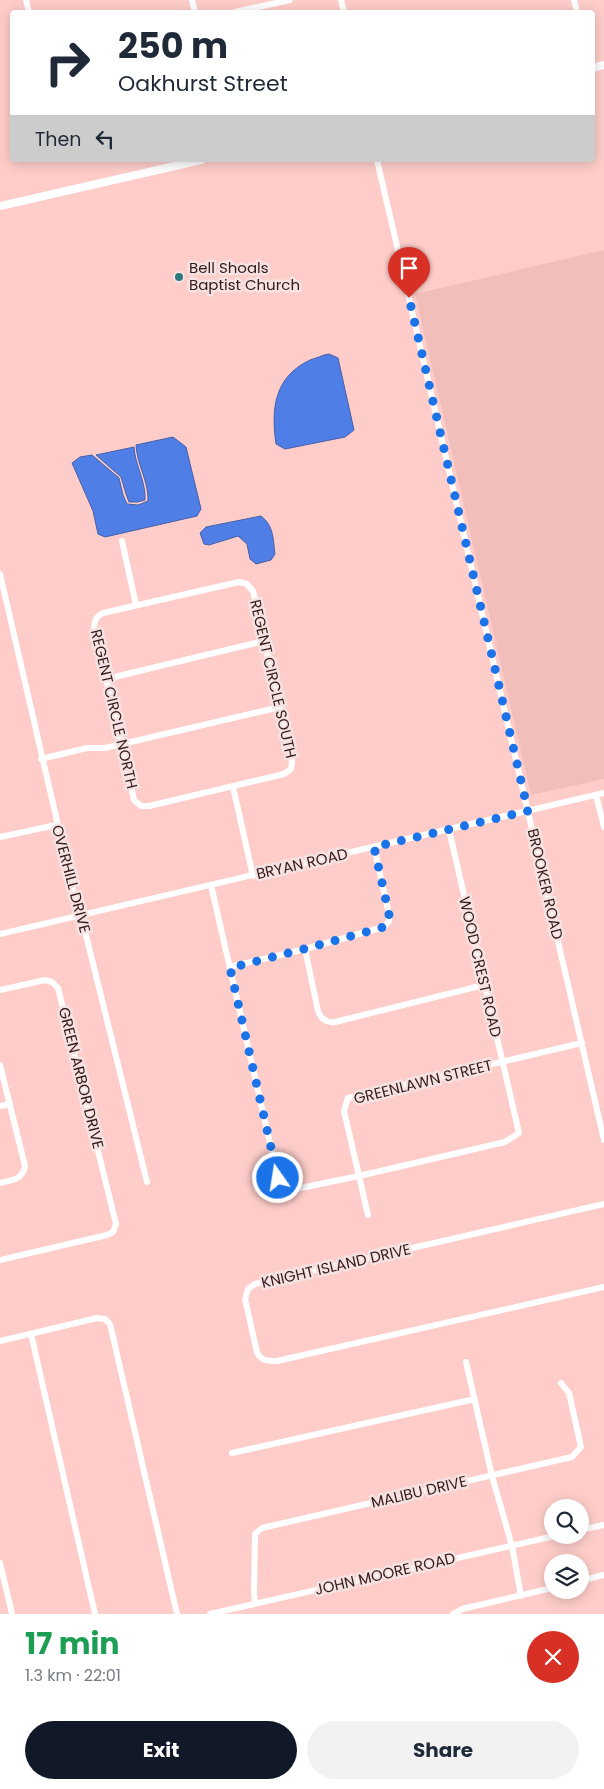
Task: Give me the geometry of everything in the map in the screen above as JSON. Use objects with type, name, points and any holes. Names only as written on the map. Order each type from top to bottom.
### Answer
[{"type":"main road","points":[[0,206],[192,162]]},
{"type":"street","points":[[244,10],[290,0]]},
{"type":"street","name":"BROOKER ROAD","points":[[377,162],[604,1140]]},
{"type":"street","points":[[122,541],[136,605]]},
{"type":"street","name":"OVERHILL DRIVE","points":[[0,574],[56,824],[79,916],[84,927],[147,1182]]},
{"type":"street","name":"REGENT CIRCLE SOUTH","points":[[136,605],[243,582],[248,584],[253,591],[292,762],[291,769],[284,774],[233,787]]},
{"type":"street","name":"REGENT CIRCLE NORTH","points":[[136,605],[100,615],[94,621],[134,800],[141,806],[149,806],[233,787]]},
{"type":"street","points":[[106,679],[264,642]]},
{"type":"street","points":[[41,759],[88,748],[105,748],[280,707]]},
{"type":"street","points":[[233,787],[253,876]]},
{"type":"street","name":"BRYAN ROAD","points":[[0,934],[604,793]]},
{"type":"street","points":[[596,795],[604,827]]},
{"type":"street","points":[[0,837],[56,824]]},
{"type":"street","name":"WOOD CREST ROAD","points":[[358,1176],[505,1142],[519,1133],[449,830]]},
{"type":"street","points":[[230,968],[380,929],[387,924],[389,914],[374,847]]},
{"type":"street","points":[[211,885],[278,1178],[286,1191],[358,1176]]},
{"type":"street","points":[[304,949],[318,1010],[322,1018],[328,1022],[335,1022],[484,985]]},
{"type":"street","name":"GREEN ARBOR DRIVE","points":[[0,990],[45,980],[52,982],[58,988],[116,1218],[114,1229],[107,1235],[0,1260]]},
{"type":"street","name":"GREENLAWN STREET","points":[[368,1215],[344,1111],[348,1098],[582,1042]]},
{"type":"street","points":[[0,1065],[25,1164],[24,1173],[16,1179],[0,1183]]},
{"type":"street","points":[[0,1106],[10,1104]]},
{"type":"street","name":"KNIGHT ISLAND DRIVE","points":[[604,1204],[255,1284],[248,1289],[245,1298],[257,1352],[260,1357],[268,1361],[277,1361],[604,1287]]},
{"type":"street","points":[[0,1340],[97,1318],[105,1319],[112,1328],[177,1614]]},
{"type":"street","points":[[32,1334],[95,1614]]},
{"type":"street","points":[[466,1362],[492,1476],[512,1546],[521,1596]]},
{"type":"street","name":"MALIBU DRIVE","points":[[256,1603],[254,1593],[255,1534],[262,1528],[572,1457],[581,1447],[569,1393],[561,1383]]},
{"type":"street","points":[[232,1453],[475,1399]]},
{"type":"street","points":[[589,1528],[604,1525]]},
{"type":"street","name":"JOHN MOORE ROAD","points":[[210,1614],[544,1539]]},
{"type":"street","points":[[0,1563],[12,1614]]},
{"type":"street","points":[[589,1579],[604,1575]]},
{"type":"street","points":[[453,1614],[462,1610],[544,1590]]},
{"type":"shaded area","points":[[604,250],[604,779],[531,795],[415,294]]},
{"type":"water","points":[[329,354],[338,358],[354,430],[345,437],[285,449],[276,444],[274,418],[275,407],[282,385],[298,367],[310,360]]},
{"type":"water","points":[[173,437],[186,447],[201,509],[197,516],[105,537],[98,534],[93,511],[72,463],[80,457],[92,455],[119,478],[127,504],[138,505],[148,501],[148,494],[138,460],[136,445]]},
{"type":"water","points":[[134,447],[144,486],[145,500],[129,502],[121,477],[96,455]]},
{"type":"water","points":[[261,516],[271,528],[275,554],[271,560],[256,564],[250,559],[247,544],[238,536],[209,545],[204,544],[200,533],[206,527]]},
{"type":"place","name":"Bell Shoals Baptist Church","points":[[179,277]]},
{"type":"route","points":[[278,1178],[230,968],[384,927],[388,922],[389,914],[374,847],[528,811],[409,298]]}]
